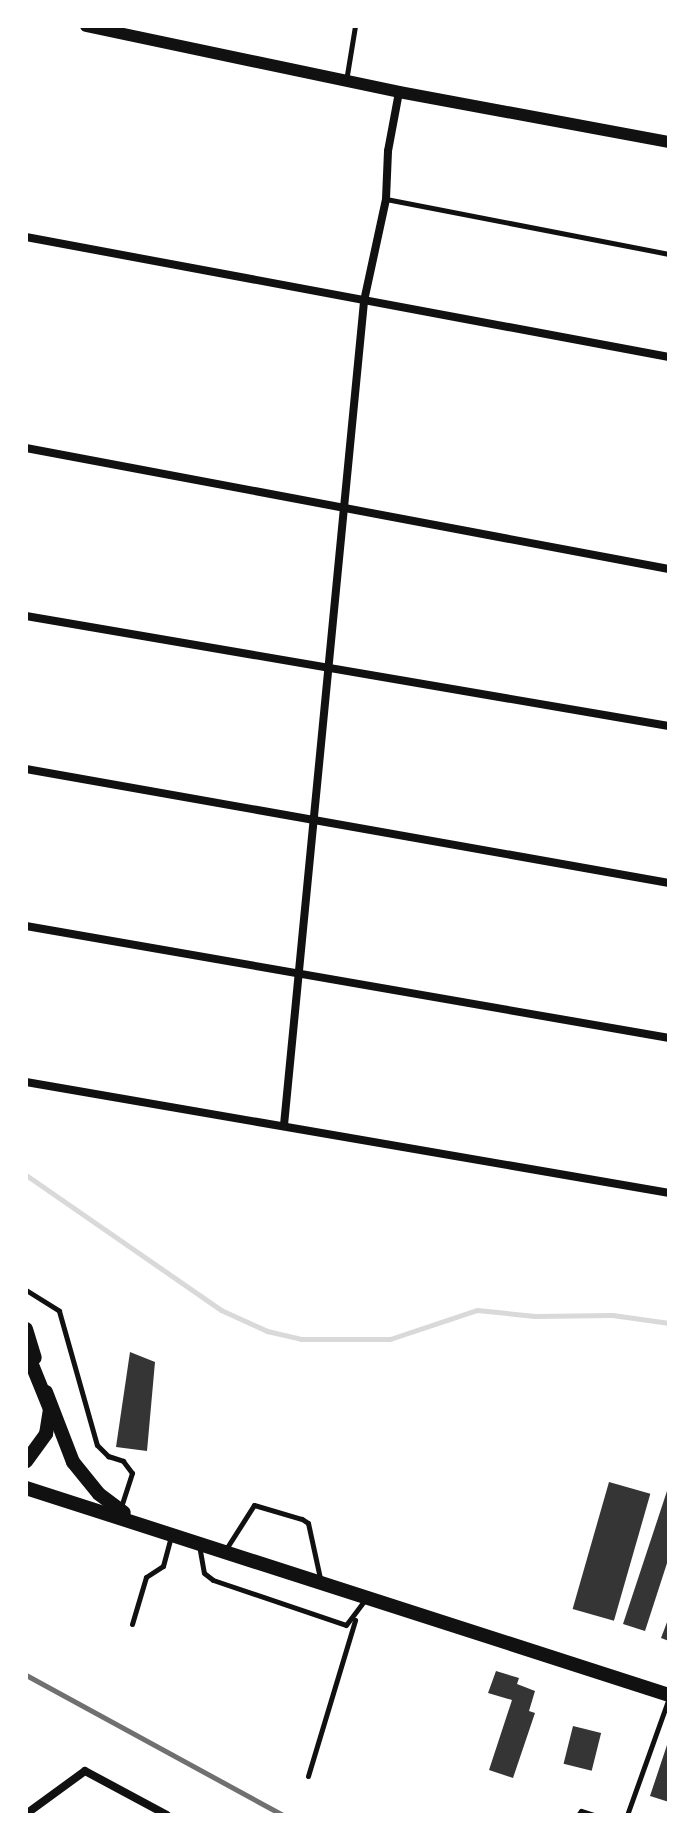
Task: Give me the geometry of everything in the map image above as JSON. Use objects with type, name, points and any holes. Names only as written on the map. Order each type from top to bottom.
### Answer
[{"type":"main road","points":[[26,1329],[73,1462],[125,1514]]},
{"type":"main road","points":[[26,1350],[38,1370]]},
{"type":"main road","points":[[26,1462],[46,1434],[46,1392]]},
{"type":"main road","points":[[26,1488],[125,1514],[669,1696]]},
{"type":"street","points":[[86,26],[346,82],[669,142]]},
{"type":"street","points":[[284,1125],[364,301],[386,199],[399,92]]},
{"type":"street","points":[[26,237],[669,357]]},
{"type":"street","points":[[26,448],[669,569]]},
{"type":"street","points":[[26,616],[669,726]]},
{"type":"street","points":[[26,769],[669,883]]},
{"type":"street","points":[[26,926],[669,1038]]},
{"type":"street","points":[[26,1082],[669,1193]]},
{"type":"street","points":[[26,1814],[85,1771],[167,1815]]},
{"type":"lane","points":[[346,82],[355,26]]},
{"type":"lane","points":[[386,199],[669,254]]},
{"type":"lane","points":[[26,1290],[59,1311],[97,1445],[108,1456],[123,1461],[132,1473],[125,1514]]},
{"type":"lane","points":[[226,1549],[254,1505],[302,1519],[308,1523],[320,1579]]},
{"type":"lane","points":[[132,1624],[146,1577],[163,1566],[173,1532]]},
{"type":"lane","points":[[198,1540],[204,1573],[213,1580],[346,1625],[355,1619]]},
{"type":"lane","points":[[308,1776],[355,1619],[369,1594]]},
{"type":"lane","points":[[627,1815],[669,1696]]},
{"type":"lane","points":[[578,1815],[581,1811],[594,1815]]},
{"type":"building","points":[[130,1352],[155,1362],[147,1451],[116,1447]]},
{"type":"building","points":[[609,1482],[650,1494],[614,1621],[573,1609]]},
{"type":"building","points":[[668,1488],[669,1557],[645,1631],[623,1624]]},
{"type":"building","points":[[669,1617],[669,1641],[661,1638]]},
{"type":"building","points":[[496,1671],[519,1678],[517,1684],[535,1691],[529,1711],[535,1713],[513,1778],[489,1770],[512,1700],[488,1693]]},
{"type":"building","points":[[573,1726],[601,1733],[592,1771],[564,1764]]},
{"type":"building","points":[[669,1739],[669,1802],[650,1796]]},
{"type":"waterway","points":[[26,1175],[221,1310],[267,1331],[301,1339],[390,1339],[477,1310],[535,1316],[612,1315],[669,1323]]},
{"type":"railway","points":[[26,1675],[283,1815]]}]
